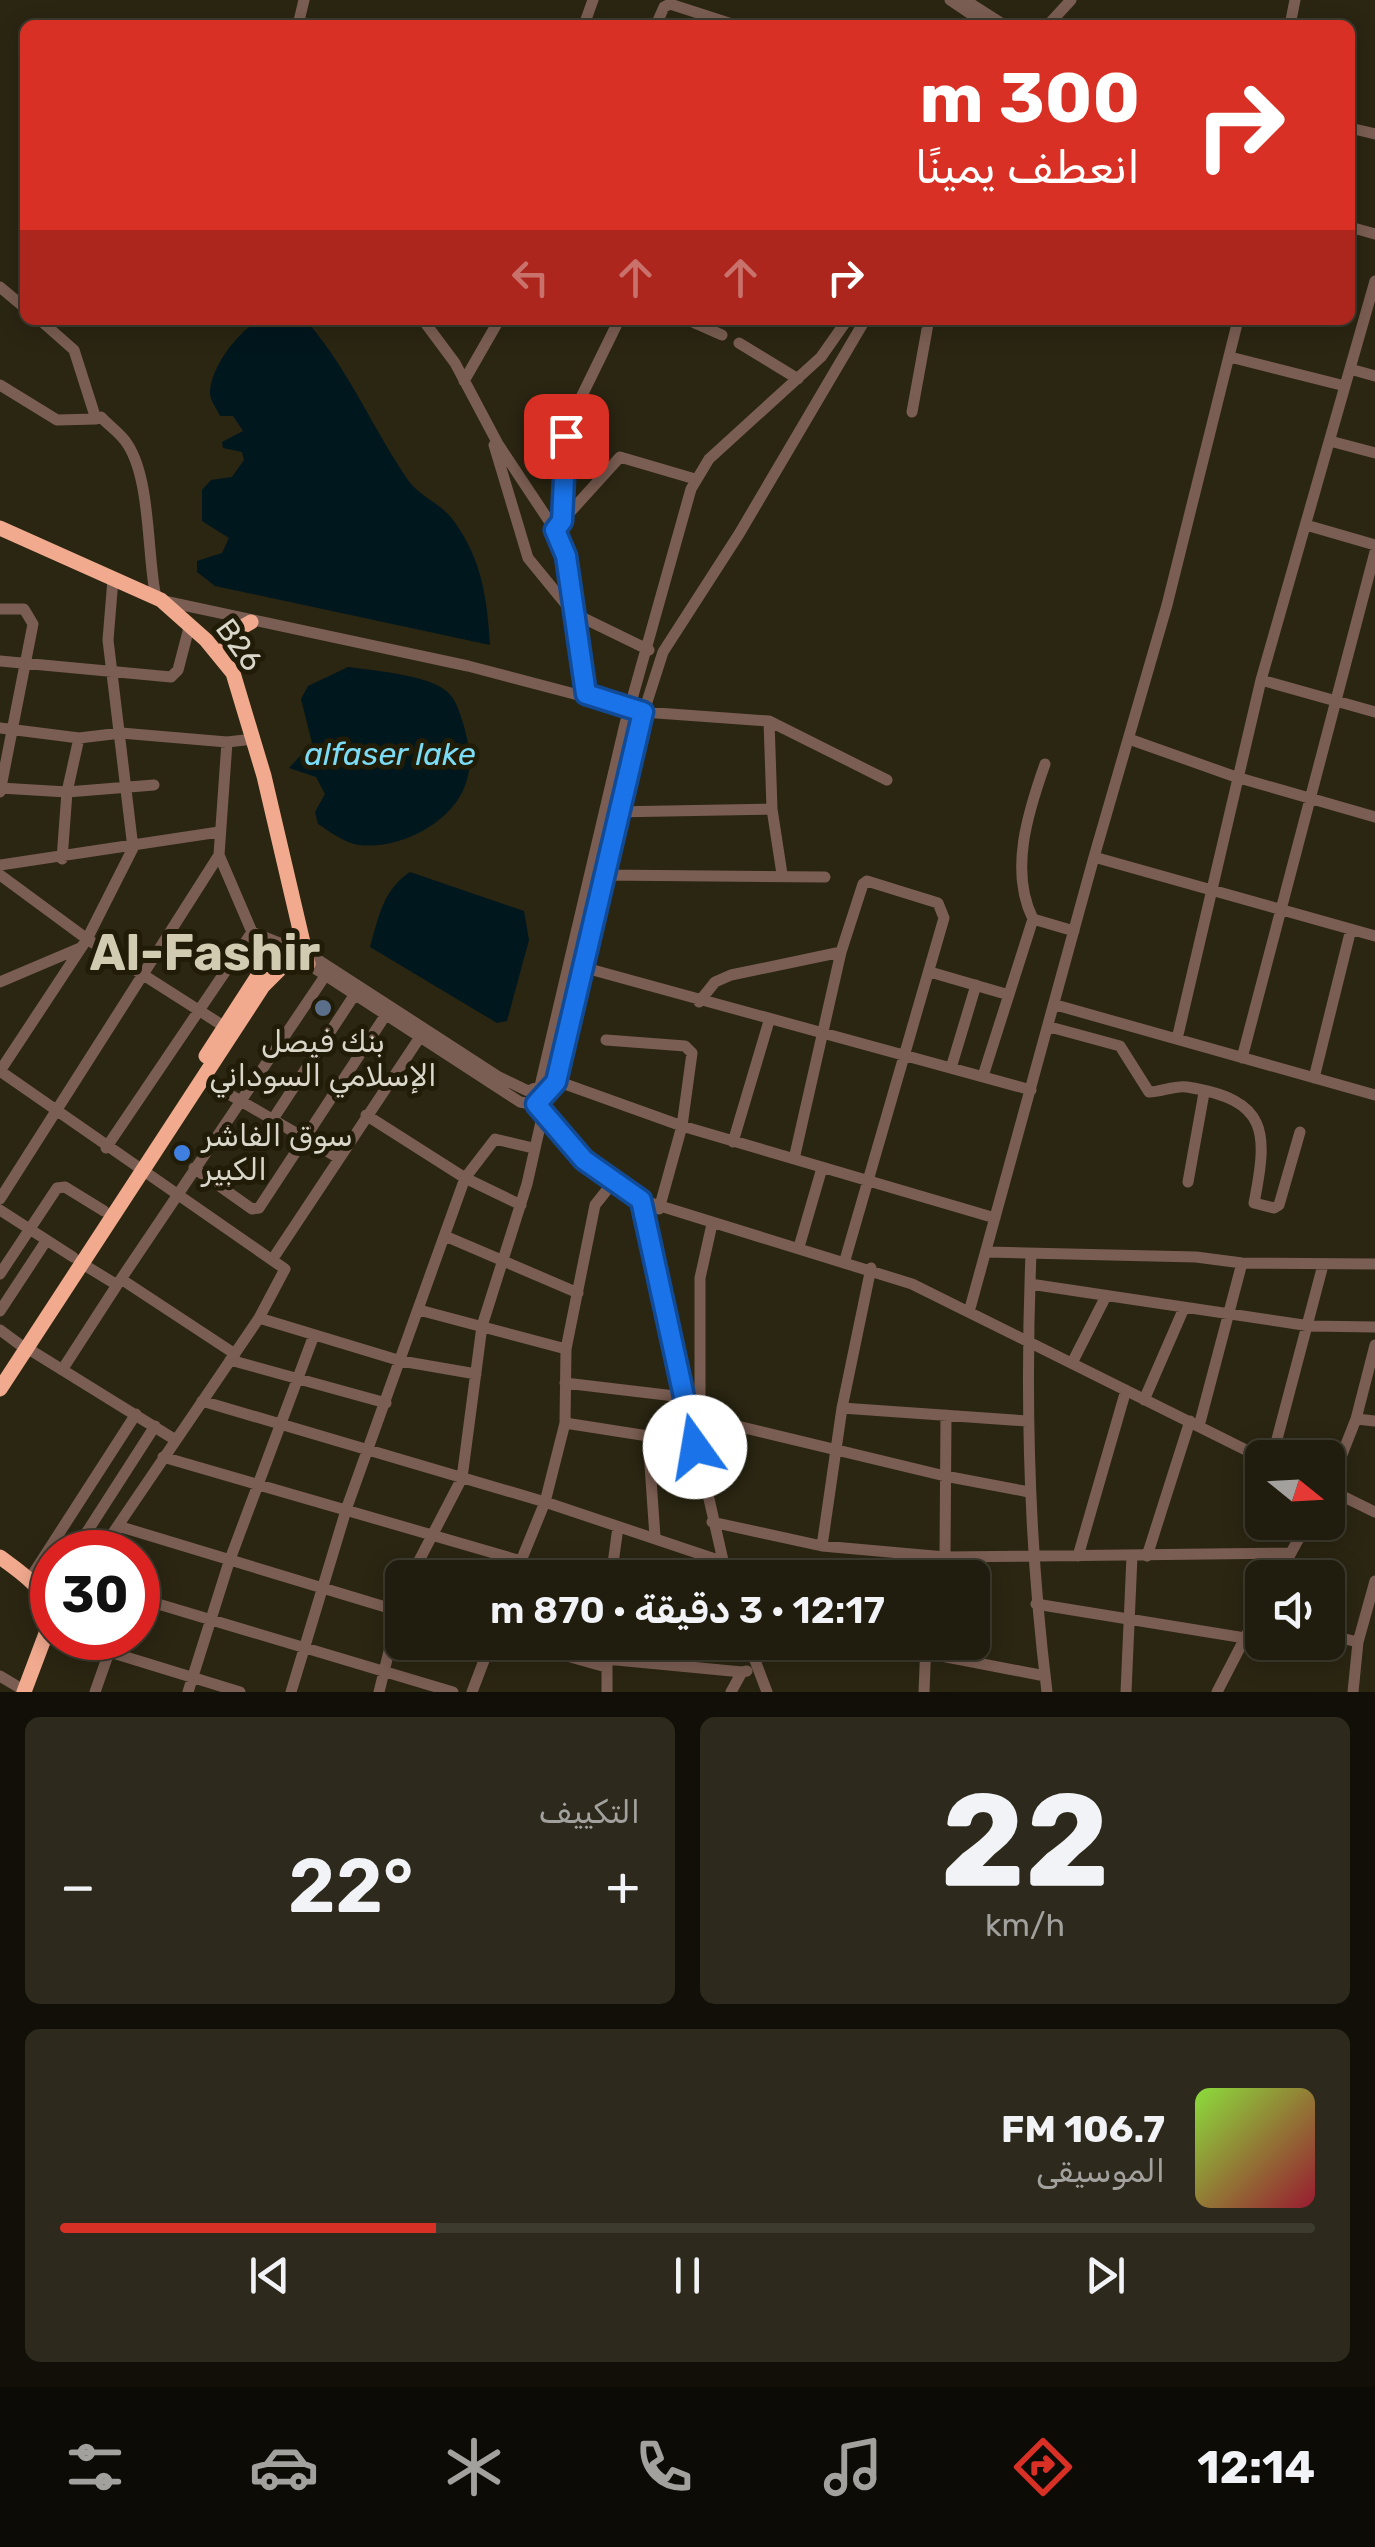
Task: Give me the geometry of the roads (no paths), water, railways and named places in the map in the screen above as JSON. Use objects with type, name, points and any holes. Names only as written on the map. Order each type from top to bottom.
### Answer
[{"type":"highway","name":"B26","points":[[0,528],[158,599],[190,624],[237,678],[298,914],[297,957]]},
{"type":"highway","points":[[223,658],[230,634],[251,622]]},
{"type":"highway","points":[[0,1388],[265,965],[297,957]]},
{"type":"highway","points":[[77,1260],[104,1211],[203,1078],[271,975],[297,957]]},
{"type":"highway","points":[[0,1374],[23,1346]]},
{"type":"highway","points":[[0,1557],[29,1580]]},
{"type":"highway","points":[[24,1691],[37,1660]]},
{"type":"street","points":[[950,0],[980,20]]},
{"type":"street","points":[[964,0],[996,20]]},
{"type":"street","points":[[1053,20],[1071,0]]},
{"type":"street","points":[[658,20],[664,7],[670,4],[720,20]]},
{"type":"street","points":[[1177,1038],[1261,680],[1375,281]]},
{"type":"street","points":[[0,288],[20,304]]},
{"type":"street","points":[[46,325],[74,350],[96,420]]},
{"type":"street","points":[[426,325],[488,426],[559,526]]},
{"type":"street","points":[[464,381],[496,325]]},
{"type":"street","points":[[700,325],[722,334]]},
{"type":"street","points":[[419,1560],[462,1478],[482,1326],[521,1205],[539,1109],[551,1079],[566,1017],[572,965],[593,896],[646,649],[695,479],[737,430],[798,380],[843,325]]},
{"type":"street","points":[[636,709],[681,622],[739,534],[862,325]]},
{"type":"street","points":[[912,412],[928,325]]},
{"type":"street","points":[[969,1312],[1050,1028],[1237,325]]},
{"type":"street","points":[[586,694],[559,526],[562,450],[569,422],[616,326]]},
{"type":"street","points":[[739,343],[798,380]]},
{"type":"street","points":[[1230,357],[1345,386]]},
{"type":"street","points":[[1350,369],[1375,376]]},
{"type":"street","points":[[0,385],[57,420],[101,417],[129,446],[150,530],[148,563],[158,599],[586,694],[636,709],[769,720],[887,780]]},
{"type":"street","points":[[488,426],[528,558],[572,613],[662,656]]},
{"type":"street","points":[[1330,441],[1375,453]]},
{"type":"street","points":[[559,526],[620,457],[695,479]]},
{"type":"street","points":[[1242,1058],[1375,548],[1306,524]]},
{"type":"street","points":[[113,579],[108,640],[133,848],[83,943],[0,1071],[137,1170],[285,1269],[260,1318],[115,1530]]},
{"type":"street","points":[[0,609],[18,607],[32,618],[25,662],[6,730],[0,789],[67,792],[154,784]]},
{"type":"street","points":[[657,613],[681,622]]},
{"type":"street","points":[[0,661],[175,676],[190,624]]},
{"type":"street","points":[[1261,680],[1375,712]]},
{"type":"street","points":[[769,720],[772,809],[782,874]]},
{"type":"street","points":[[6,730],[79,738],[120,733],[227,742],[254,738]]},
{"type":"street","points":[[62,859],[67,792],[79,738]]},
{"type":"street","points":[[1128,740],[1236,778],[1375,817]]},
{"type":"street","points":[[227,742],[220,855],[252,932],[356,992],[520,1102],[539,1109]]},
{"type":"street","points":[[982,1076],[1033,919],[1022,889],[1021,864],[1044,764]]},
{"type":"street","points":[[612,812],[772,809]]},
{"type":"street","points":[[566,1017],[585,968],[593,896],[604,876],[612,812]]},
{"type":"street","points":[[0,866],[219,832]]},
{"type":"street","points":[[0,1199],[53,1110],[220,855]]},
{"type":"street","points":[[1094,856],[1375,936]]},
{"type":"street","points":[[0,875],[83,943],[225,1028]]},
{"type":"street","points":[[604,876],[825,877]]},
{"type":"street","points":[[794,1160],[826,1036],[842,952],[867,881],[944,909],[930,972],[845,1260]]},
{"type":"street","points":[[1033,919],[1074,931]]},
{"type":"street","points":[[1314,1078],[1351,930]]},
{"type":"street","points":[[106,1148],[252,932]]},
{"type":"street","points":[[3,976],[83,943]]},
{"type":"street","points":[[699,1002],[715,982],[731,974],[842,952]]},
{"type":"street","points":[[297,957],[356,992],[386,1016],[498,1076],[534,1090]]},
{"type":"street","points":[[572,965],[1031,1090]]},
{"type":"street","points":[[930,972],[1008,994]]},
{"type":"street","points":[[62,1370],[176,1193],[325,976]]},
{"type":"street","points":[[951,1068],[976,985]]},
{"type":"street","points":[[274,1119],[356,992]]},
{"type":"street","points":[[1056,1005],[1375,1094]]},
{"type":"street","points":[[194,1168],[256,1209],[386,1016]]},
{"type":"street","points":[[733,1142],[769,1021]]},
{"type":"street","points":[[1050,1028],[1120,1046],[1149,1092],[1185,1086],[1252,1110],[1263,1170],[1254,1203],[1277,1207],[1300,1132]]},
{"type":"street","points":[[272,1260],[422,1034]]},
{"type":"street","points":[[606,1040],[690,1050],[682,1126],[659,1209]]},
{"type":"street","points":[[203,1078],[337,1157]]},
{"type":"street","points":[[534,1090],[551,1079]]},
{"type":"street","points":[[551,1079],[733,1142],[995,1218]]},
{"type":"street","points":[[534,1090],[539,1109],[570,1145],[641,1200],[659,1209],[871,1268],[1027,1340],[1245,1450]]},
{"type":"street","points":[[1188,1182],[1204,1093]]},
{"type":"street","points":[[366,1115],[466,1178],[521,1205]]},
{"type":"street","points":[[291,1692],[347,1507],[466,1178],[495,1139],[533,1148]]},
{"type":"street","points":[[799,1247],[822,1168]]},
{"type":"street","points":[[1263,1170],[1286,1176]]},
{"type":"street","points":[[520,1560],[545,1502],[565,1423],[566,1348],[595,1205],[614,1181]]},
{"type":"street","points":[[0,1274],[61,1186],[104,1211]]},
{"type":"street","points":[[641,1200],[683,1396],[692,1418]]},
{"type":"street","points":[[0,1210],[233,1357],[298,1380],[386,1403]]},
{"type":"street","points":[[712,1224],[700,1278],[692,1418],[721,1560]]},
{"type":"street","points":[[445,1236],[578,1294]]},
{"type":"street","points":[[0,1311],[46,1241]]},
{"type":"street","points":[[988,1252],[1196,1257],[1242,1263],[1375,1264]]},
{"type":"street","points":[[1031,1254],[1027,1340],[1029,1492],[1036,1604],[1047,1692]]},
{"type":"street","points":[[1147,1556],[1230,1314],[1242,1263]]},
{"type":"street","points":[[1277,1440],[1323,1265]]},
{"type":"street","points":[[822,1546],[842,1408],[871,1268]]},
{"type":"street","points":[[1030,1284],[1310,1326],[1375,1328]]},
{"type":"street","points":[[1072,1362],[1105,1298]]},
{"type":"street","points":[[1144,1400],[1184,1308]]},
{"type":"street","points":[[419,1310],[566,1348]]},
{"type":"street","points":[[260,1318],[401,1360],[476,1374]]},
{"type":"street","points":[[0,1330],[174,1439]]},
{"type":"street","points":[[188,1692],[229,1562],[314,1335]]},
{"type":"street","points":[[1345,1446],[1375,1345]]},
{"type":"street","points":[[565,1384],[683,1396]]},
{"type":"street","points":[[1078,1556],[1126,1390]]},
{"type":"street","points":[[202,1402],[545,1502],[718,1560]]},
{"type":"street","points":[[842,1408],[1027,1421]]},
{"type":"street","points":[[29,1580],[136,1414]]},
{"type":"street","points":[[945,1560],[946,1415]]},
{"type":"street","points":[[565,1423],[648,1436],[692,1418],[1029,1492]]},
{"type":"street","points":[[1356,1419],[1375,1421]]},
{"type":"street","points":[[88,1530],[155,1426]]},
{"type":"street","points":[[648,1436],[655,1537]]},
{"type":"street","points":[[162,1457],[529,1560]]},
{"type":"street","points":[[1345,1497],[1375,1512]]},
{"type":"street","points":[[712,1522],[822,1546],[946,1557],[1290,1553]]},
{"type":"street","points":[[118,1526],[385,1607]]},
{"type":"street","points":[[614,1560],[618,1528]]},
{"type":"street","points":[[1286,1560],[1298,1540]]},
{"type":"street","points":[[1126,1692],[1132,1556]]},
{"type":"street","points":[[1353,1692],[1358,1642],[1375,1581]]},
{"type":"street","points":[[1036,1604],[1244,1638],[1217,1692]]},
{"type":"street","points":[[160,1605],[453,1692]]},
{"type":"street","points":[[1345,1639],[1358,1642]]},
{"type":"street","points":[[95,1692],[106,1660]]},
{"type":"street","points":[[149,1660],[193,1679],[240,1692]]},
{"type":"street","points":[[378,1692],[388,1660]]},
{"type":"street","points":[[472,1692],[484,1660]]},
{"type":"street","points":[[593,1660],[756,1670]]},
{"type":"street","points":[[606,1660],[607,1692]]},
{"type":"street","points":[[753,1660],[766,1692]]},
{"type":"street","points":[[924,1660],[924,1692]]},
{"type":"street","points":[[976,1660],[1045,1676]]},
{"type":"street","points":[[732,1692],[742,1672]]},
{"type":"street","points":[[0,1676],[24,1691]]},
{"type":"water","points":[[310,325],[337,361],[408,480],[444,510],[460,530],[480,576],[490,645],[215,586],[197,572],[197,561],[222,553],[229,538],[202,521],[202,490],[211,480],[232,477],[244,460],[242,452],[223,448],[222,442],[243,431],[233,416],[220,416],[210,396],[211,383],[227,351],[251,326]]},
{"type":"water","name":"alfaser lake","points":[[348,667],[412,677],[445,690],[457,705],[467,738],[469,768],[459,797],[437,822],[391,843],[353,844],[318,824],[315,812],[325,794],[316,777],[289,768],[312,743],[301,699],[308,686]]},
{"type":"water","points":[[410,872],[524,911],[529,940],[507,1021],[497,1023],[370,947],[388,895]]},
{"type":"place","name":"بنك فيصل الإسلامي السوداني","points":[[323,1008]]},
{"type":"place","name":"سوق الفاشر الكبير","points":[[182,1153]]},
{"type":"district","name":"Al-Fashir","points":[[205,952]]}]
